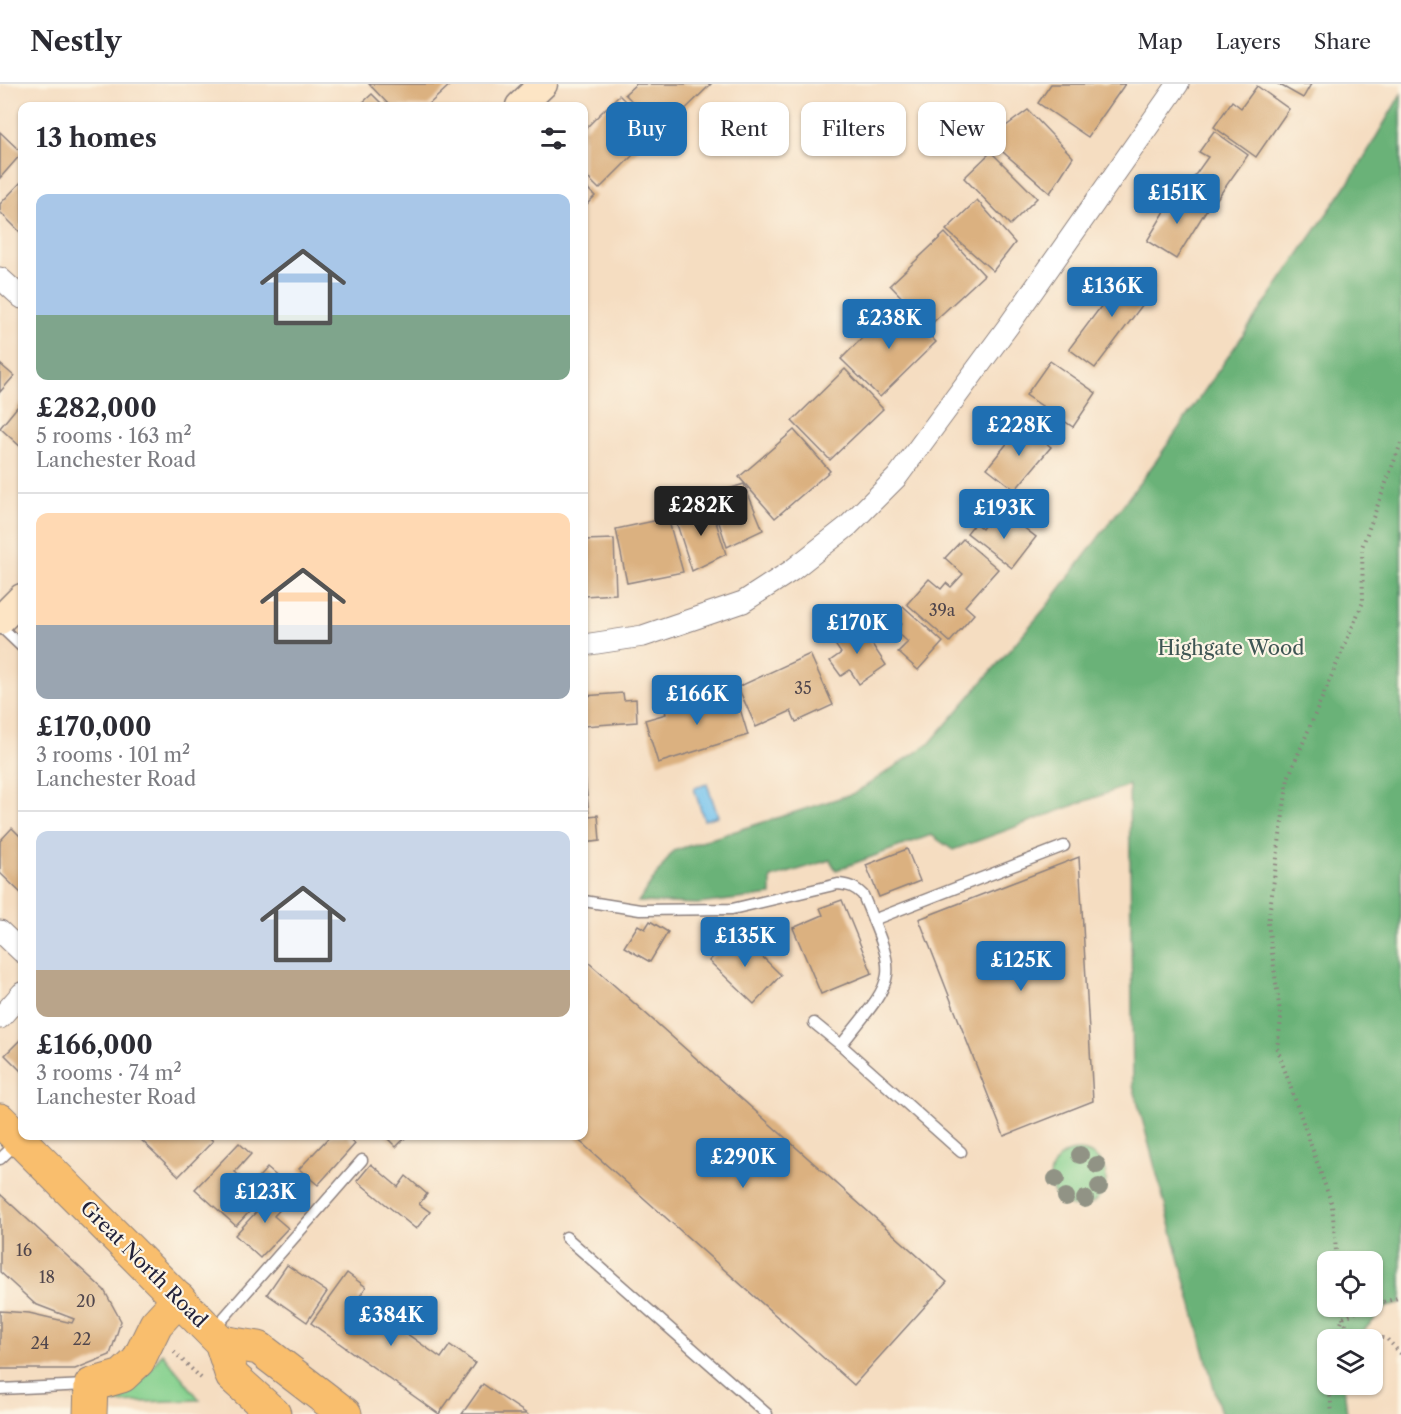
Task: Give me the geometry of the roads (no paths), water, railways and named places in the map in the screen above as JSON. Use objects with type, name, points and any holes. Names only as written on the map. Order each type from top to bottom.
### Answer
[{"type":"main road","name":"Great North Road","points":[[7,1140],[179,1299],[216,1337],[232,1376],[274,1414]]},
{"type":"main road","points":[[91,1399],[138,1361],[156,1324],[179,1299]]},
{"type":"main road","points":[[216,1337],[259,1348],[345,1414]]},
{"type":"street","points":[[524,102],[543,84]]},
{"type":"street","points":[[588,644],[643,636],[743,602],[791,571],[848,526],[897,477],[1009,325],[1178,84]]},
{"type":"street","points":[[0,278],[18,294]]},
{"type":"street","points":[[0,620],[18,602]]},
{"type":"street","points":[[0,931],[18,948]]},
{"type":"street","points":[[0,1018],[18,998]]},
{"type":"lane","points":[[0,626],[18,643]]},
{"type":"lane","points":[[873,920],[1064,846]]},
{"type":"lane","points":[[588,902],[640,910],[732,909],[838,884],[851,886],[863,895],[888,958],[887,981],[877,1000],[841,1045]]},
{"type":"lane","points":[[814,1023],[961,1152]]},
{"type":"lane","points":[[216,1337],[362,1160]]},
{"type":"lane","points":[[566,1236],[767,1414]]},
{"type":"lane","points":[[0,1389],[91,1399]]},
{"type":"water","points":[[707,784],[718,816],[704,820],[694,788]]},
{"type":"park label","name":"Highgate Wood","points":[[1231,648]]}]
